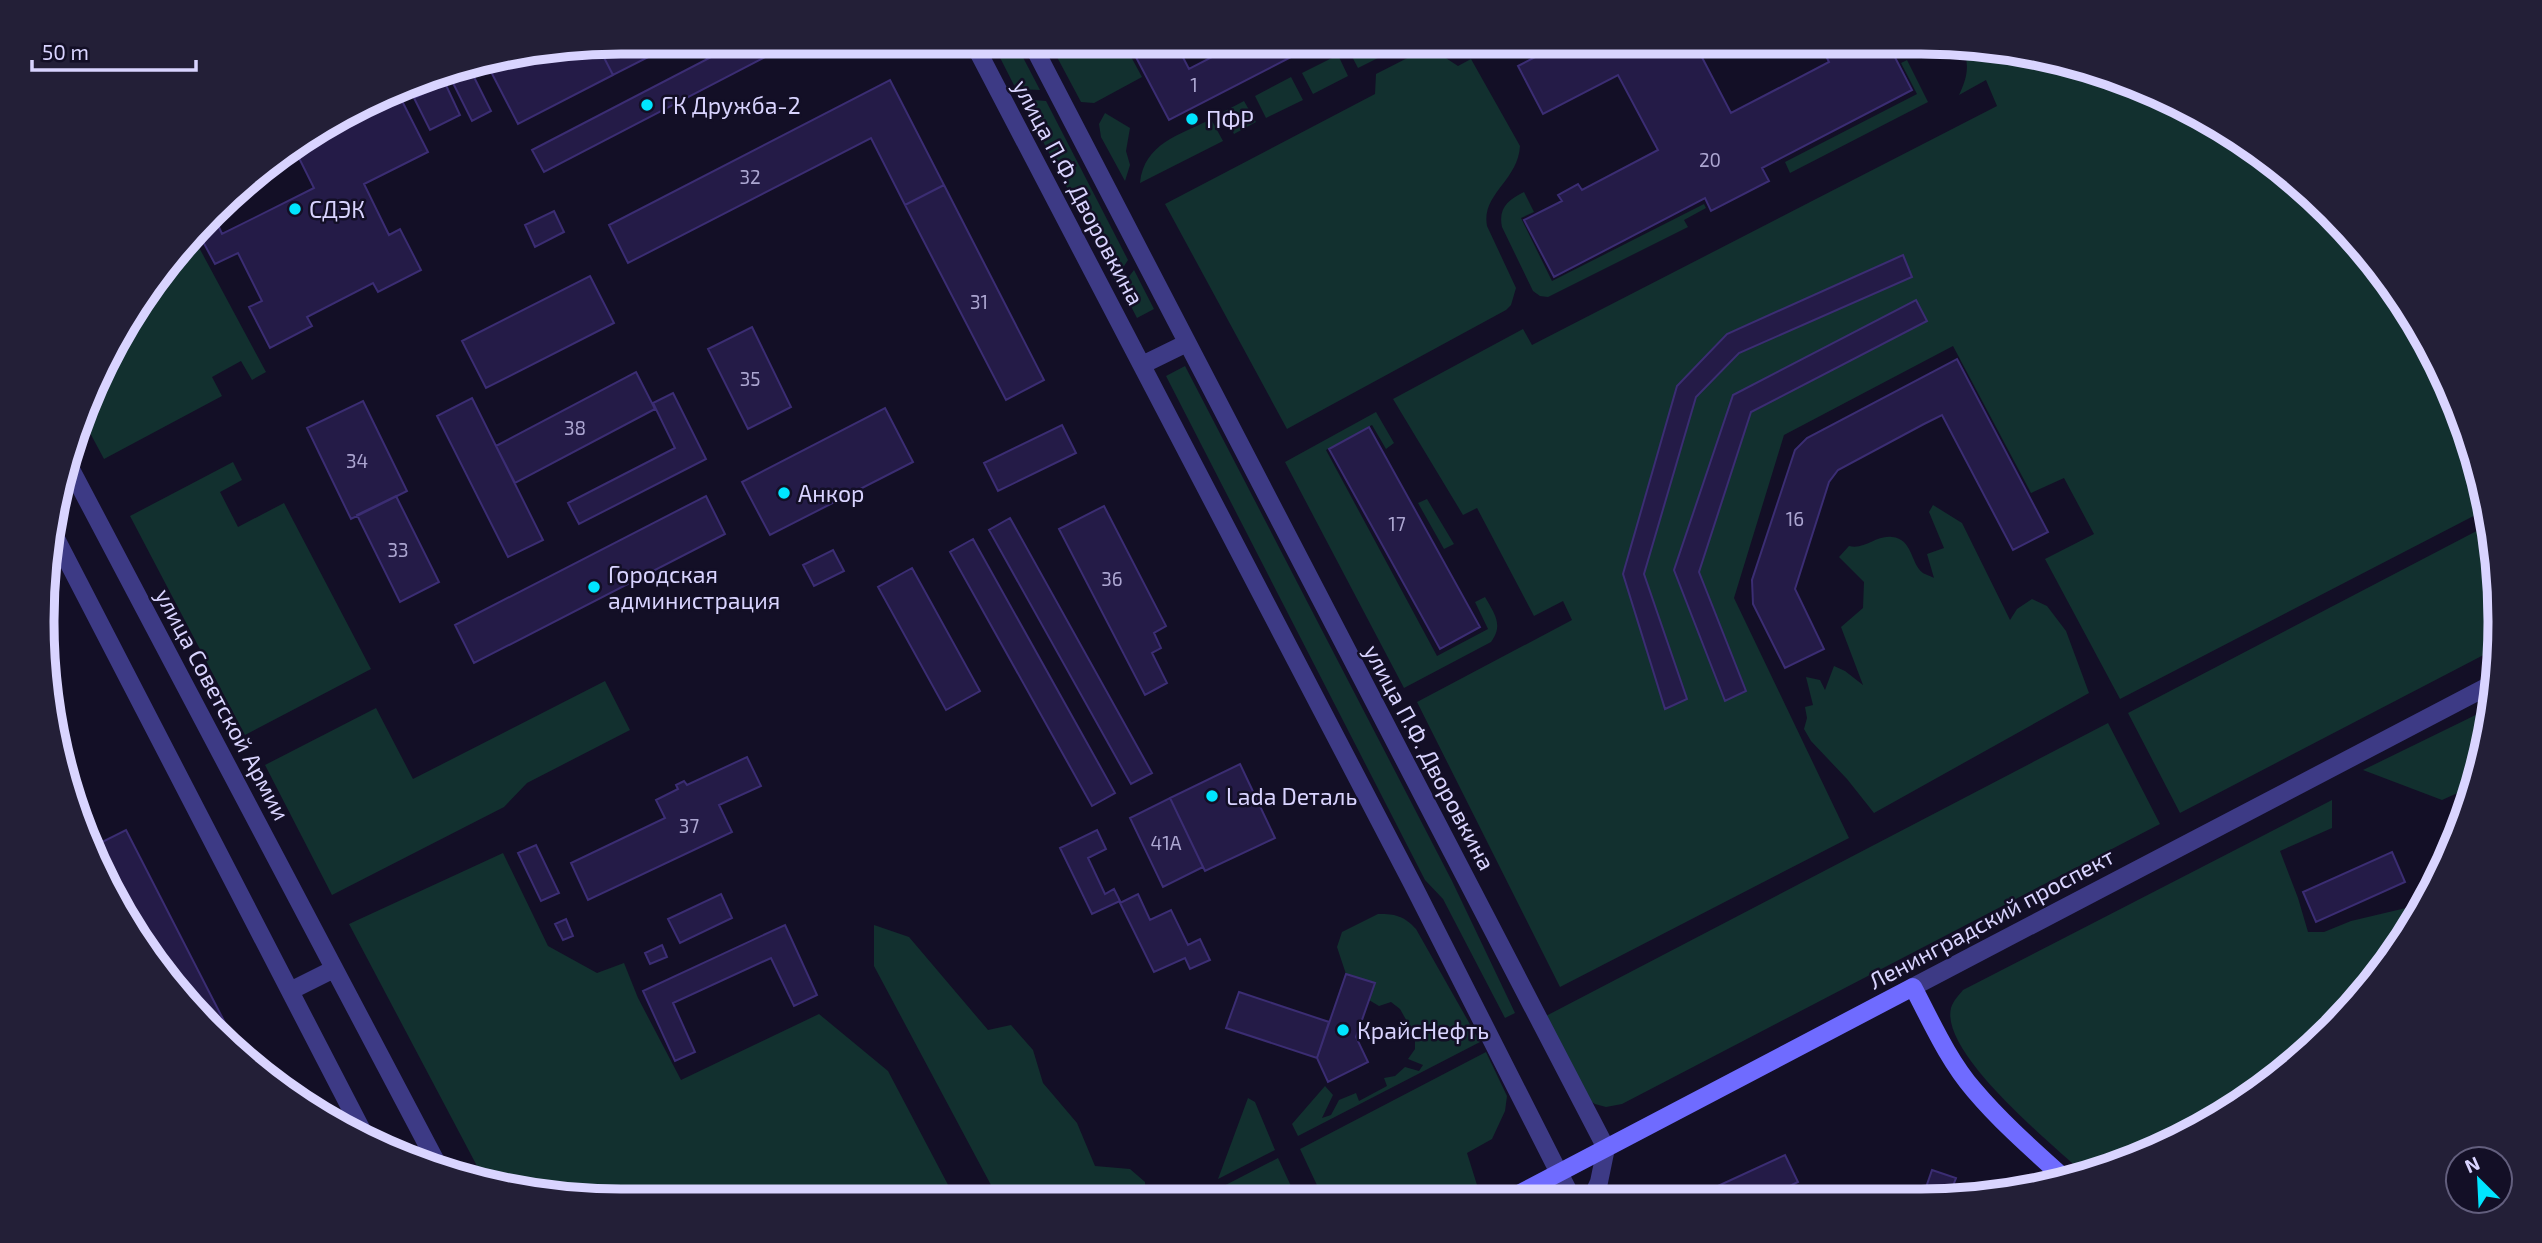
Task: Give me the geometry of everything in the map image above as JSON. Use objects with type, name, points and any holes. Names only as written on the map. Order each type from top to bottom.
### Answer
[{"type":"main road","name":"Ленинградский проспект","points":[[1528,1189],[1913,987]]},
{"type":"main road","points":[[1913,987],[1948,1053],[1972,1088],[1999,1118],[2057,1172]]},
{"type":"street","name":"улица П.Ф. Дворовкина","points":[[979,54],[1406,871],[1567,1189]]},
{"type":"street","name":"улица П.Ф. Дворовкина","points":[[1037,54],[1606,1149]]},
{"type":"street","points":[[1142,365],[1187,343]]},
{"type":"street","name":"улица Советской Армии","points":[[74,475],[434,1157]]},
{"type":"street","points":[[59,545],[360,1124]]},
{"type":"street","name":"Ленинградский проспект","points":[[1913,987],[2484,688]]},
{"type":"street","points":[[290,991],[334,969]]},
{"type":"street","points":[[1596,1189],[1606,1149]]},
{"type":"green space","points":[[998,54],[1021,54],[1040,90],[1016,89]]},
{"type":"green space","points":[[1055,54],[1130,54],[1142,77],[1094,103],[1081,102]]},
{"type":"green space","points":[[1351,54],[1386,54],[1358,68]]},
{"type":"green space","points":[[1415,54],[1440,54],[1458,66],[1471,59],[1520,146],[1513,169],[1494,196],[1487,215],[1487,226],[1516,288],[1511,305],[1506,310],[1287,429],[1165,204],[1375,94],[1376,74]]},
{"type":"green space","points":[[1338,55],[1348,76],[1313,94],[1302,73]]},
{"type":"green space","points":[[1965,56],[2031,65],[2103,84],[2138,97],[2204,130],[2266,171],[2295,195],[2322,220],[2371,276],[2412,338],[2445,404],[2458,439],[2477,514],[2120,699],[2045,559],[2094,534],[2064,478],[2031,493],[1953,346],[1784,435],[1734,598],[1849,838],[1560,987],[1417,702],[1572,620],[1563,601],[1534,616],[1477,508],[1463,515],[1393,399],[1523,329],[1532,345],[1997,106],[1986,80],[1959,95],[1967,70]]},
{"type":"green space","points":[[1907,60],[1928,102],[1790,173],[1785,162],[1917,94],[1901,63]]},
{"type":"green space","points":[[1291,77],[1303,100],[1266,118],[1255,96]]},
{"type":"green space","points":[[1021,99],[1046,101],[1128,260],[1115,280]]},
{"type":"green space","points":[[1244,101],[1256,122],[1234,134],[1223,112]]},
{"type":"green space","points":[[1105,113],[1130,128],[1126,151],[1130,165],[1125,181],[1101,137],[1099,124]]},
{"type":"green space","points":[[1211,119],[1223,141],[1140,183],[1148,158],[1156,149]]},
{"type":"green space","points":[[1524,192],[1534,212],[1521,218],[1552,281],[1704,204],[1706,208],[1684,220],[1688,227],[1548,297],[1533,291],[1502,227],[1501,220],[1506,205]]},
{"type":"green space","points":[[197,244],[266,372],[252,380],[241,361],[212,377],[222,396],[104,459],[88,429],[97,404],[130,338],[150,306]]},
{"type":"green space","points":[[1134,270],[1154,309],[1137,318],[1121,287]]},
{"type":"green space","points":[[1185,366],[1452,881],[1515,1013],[1505,1018],[1443,899],[1425,880],[1166,376]]},
{"type":"green space","points":[[1376,412],[1394,443],[1386,449],[1372,425],[1326,450],[1437,656],[1488,629],[1475,602],[1485,597],[1497,625],[1491,642],[1404,688],[1285,462]]},
{"type":"green space","points":[[233,462],[242,480],[220,492],[238,527],[284,503],[371,669],[245,735],[130,516]]},
{"type":"green space","points":[[1427,499],[1454,544],[1444,549],[1418,503]]},
{"type":"green space","points":[[1933,505],[1962,523],[2010,620],[2017,609],[2032,599],[2047,606],[2066,631],[2089,693],[1874,813],[1811,741],[1804,729],[1807,718],[1805,707],[1813,705],[1806,677],[1820,680],[1825,690],[1834,666],[1863,685],[1841,627],[1863,608],[1864,582],[1839,557],[1849,546],[1860,546],[1892,537],[1904,542],[1919,569],[1934,578],[1927,554],[1944,548],[1929,512]]},
{"type":"green space","points":[[2480,529],[2487,584],[2487,653],[2180,813],[2128,713]]},
{"type":"green space","points":[[605,681],[630,730],[527,783],[504,807],[332,895],[265,765],[376,708],[413,779]]},
{"type":"green space","points":[[2480,713],[2462,791],[2442,800],[2363,770]]},
{"type":"green space","points":[[2108,723],[2160,824],[1622,1104],[1606,1107],[1581,1095],[1544,1017]]},
{"type":"green space","points":[[2332,800],[2332,828],[2280,851],[2308,932],[2324,932],[2351,921],[2406,908],[2408,911],[2371,967],[2347,996],[2322,1023],[2266,1072],[2204,1113],[2171,1130],[2138,1146],[2076,1167],[2001,1096],[1962,1049],[1952,1027],[1951,1008],[1963,990]]},
{"type":"green space","points":[[503,853],[548,946],[597,973],[624,963],[638,998],[681,1080],[819,1014],[888,1071],[950,1189],[584,1188],[511,1178],[479,1170],[349,924]]},
{"type":"green space","points":[[1378,914],[1399,917],[1416,929],[1480,1042],[1298,1136],[1292,1124],[1325,1086],[1333,1095],[1322,1118],[1331,1115],[1339,1100],[1356,1093],[1359,1101],[1387,1086],[1384,1078],[1395,1076],[1405,1067],[1419,1071],[1423,1065],[1408,1059],[1415,1049],[1415,1039],[1438,1028],[1435,1022],[1413,1032],[1400,1009],[1391,1002],[1379,1006],[1369,1000],[1375,983],[1346,974],[1337,947],[1342,932]]},
{"type":"green space","points":[[874,925],[909,937],[988,1030],[1011,1025],[1033,1050],[1043,1083],[1077,1123],[1095,1166],[1130,1169],[1145,1182],[1145,1189],[993,1189],[874,966]]},
{"type":"green space","points":[[1486,1052],[1507,1096],[1505,1111],[1492,1139],[1467,1153],[1477,1185],[1474,1189],[1319,1189],[1300,1149]]},
{"type":"green space","points":[[1248,1098],[1255,1102],[1275,1150],[1218,1179]]},
{"type":"green space","points":[[1278,1158],[1292,1189],[1218,1189]]},
{"type":"building","points":[[654,54],[613,75],[602,55]]},
{"type":"building","points":[[705,54],[717,54],[707,59]]},
{"type":"building","name":"ГК Дружба-2","points":[[717,54],[771,54],[544,172],[532,150]]},
{"type":"building","points":[[1134,54],[1181,54],[1189,69],[1218,54],[1297,54],[1169,120]]},
{"type":"building","points":[[1541,54],[1700,54],[1731,113],[1829,62],[1826,56],[1830,54],[1893,54],[1912,90],[1762,168],[1769,181],[1711,211],[1705,198],[1554,277],[1524,220],[1562,201],[1558,195],[1578,184],[1582,190],[1658,150],[1618,75],[1543,114],[1518,66]]},
{"type":"building","points":[[602,55],[613,75],[518,124],[490,70],[547,59]]},
{"type":"building","points":[[473,75],[491,111],[472,121],[452,80]]},
{"type":"building","points":[[890,80],[944,185],[905,205],[871,138],[628,263],[609,225]]},
{"type":"building","points":[[445,83],[460,115],[430,130],[414,98]]},
{"type":"building","points":[[401,99],[428,152],[364,184],[389,235],[400,229],[421,270],[378,292],[373,283],[307,317],[312,326],[270,348],[249,307],[262,301],[238,253],[215,264],[202,240],[219,227],[222,234],[314,188],[298,156],[338,130]]},
{"type":"building","points":[[944,185],[1044,380],[1006,400],[905,205]]},
{"type":"building","points":[[554,211],[564,232],[535,247],[525,225]]},
{"type":"building","points":[[1903,255],[1912,277],[1739,353],[1696,397],[1644,574],[1687,699],[1665,709],[1623,574],[1677,386],[1727,334]]},
{"type":"building","points":[[590,276],[614,323],[486,388],[462,341]]},
{"type":"building","points":[[1916,300],[1927,321],[1751,412],[1699,572],[1746,691],[1725,701],[1674,570],[1733,395]]},
{"type":"building","points":[[752,327],[791,407],[748,429],[708,349]]},
{"type":"building","points":[[1957,359],[2048,532],[2013,550],[1942,415],[1924,424],[1838,470],[1829,482],[1795,589],[1824,649],[1785,668],[1753,604],[1752,580],[1795,450],[1807,438]]},
{"type":"building","points":[[636,372],[655,409],[515,483],[496,446]]},
{"type":"building","points":[[673,393],[706,459],[579,524],[568,503],[675,448],[653,403]]},
{"type":"building","points":[[472,398],[543,540],[508,557],[437,416]]},
{"type":"building","points":[[363,401],[407,491],[351,519],[307,428]]},
{"type":"building","points":[[885,408],[913,462],[770,535],[742,482]]},
{"type":"building","points":[[1062,425],[1076,453],[998,491],[984,463]]},
{"type":"building","points":[[1369,427],[1480,627],[1440,649],[1329,449]]},
{"type":"building","points":[[396,496],[439,582],[400,602],[357,515]]},
{"type":"building","points":[[706,496],[725,534],[474,663],[455,625]]},
{"type":"building","points":[[1104,506],[1166,626],[1154,633],[1161,648],[1152,653],[1167,683],[1145,695],[1059,529]]},
{"type":"building","points":[[1010,518],[1152,773],[1131,784],[989,530]]},
{"type":"building","points":[[973,539],[1115,793],[1092,806],[950,552]]},
{"type":"building","points":[[833,550],[844,571],[814,586],[803,565]]},
{"type":"building","points":[[912,568],[980,691],[946,710],[878,587]]},
{"type":"building","points":[[747,757],[761,786],[719,805],[732,832],[588,900],[571,863],[665,818],[656,800],[678,789],[676,785],[684,781],[687,785]]},
{"type":"building","points":[[1240,764],[1275,838],[1205,871],[1170,798]]},
{"type":"building","points":[[1170,798],[1203,867],[1163,887],[1130,818]]},
{"type":"building","points":[[126,830],[230,1032],[195,996],[150,937],[130,905],[99,843]]},
{"type":"building","points":[[1097,830],[1106,849],[1088,858],[1105,894],[1114,889],[1120,901],[1092,914],[1060,848]]},
{"type":"building","points":[[536,845],[559,893],[541,901],[518,853]]},
{"type":"building","points":[[2392,852],[2405,882],[2316,922],[2303,892]]},
{"type":"building","points":[[721,894],[732,918],[680,943],[668,919]]},
{"type":"building","points":[[1138,894],[1150,920],[1171,910],[1188,945],[1200,939],[1210,960],[1190,969],[1185,958],[1154,972],[1120,903]]},
{"type":"building","points":[[566,919],[573,936],[563,940],[555,924]]},
{"type":"building","points":[[785,925],[817,995],[794,1006],[771,958],[673,1003],[695,1052],[675,1061],[643,991]]},
{"type":"building","points":[[662,945],[667,957],[650,964],[645,953]]},
{"type":"building","name":"КрайсНефть","points":[[1346,974],[1375,983],[1356,1037],[1368,1062],[1328,1082],[1317,1058]]},
{"type":"building","points":[[1239,992],[1329,1022],[1317,1058],[1226,1028]]},
{"type":"building","points":[[1785,1155],[1798,1182],[1784,1189],[1711,1189]]},
{"type":"building","points":[[1932,1170],[1956,1178],[1952,1188],[1925,1189]]},
{"type":"place","name":"ГК Дружба-2","points":[[647,105]]},
{"type":"place","name":"ПФР","points":[[1192,119]]},
{"type":"place","name":"СДЭК","points":[[295,209]]},
{"type":"place","name":"Анкор","points":[[784,493]]},
{"type":"place","name":"Городская администрация","points":[[594,587]]},
{"type":"place","name":"Lada Dеталь","points":[[1212,796]]},
{"type":"place","name":"КрайсНефть","points":[[1343,1030]]}]
